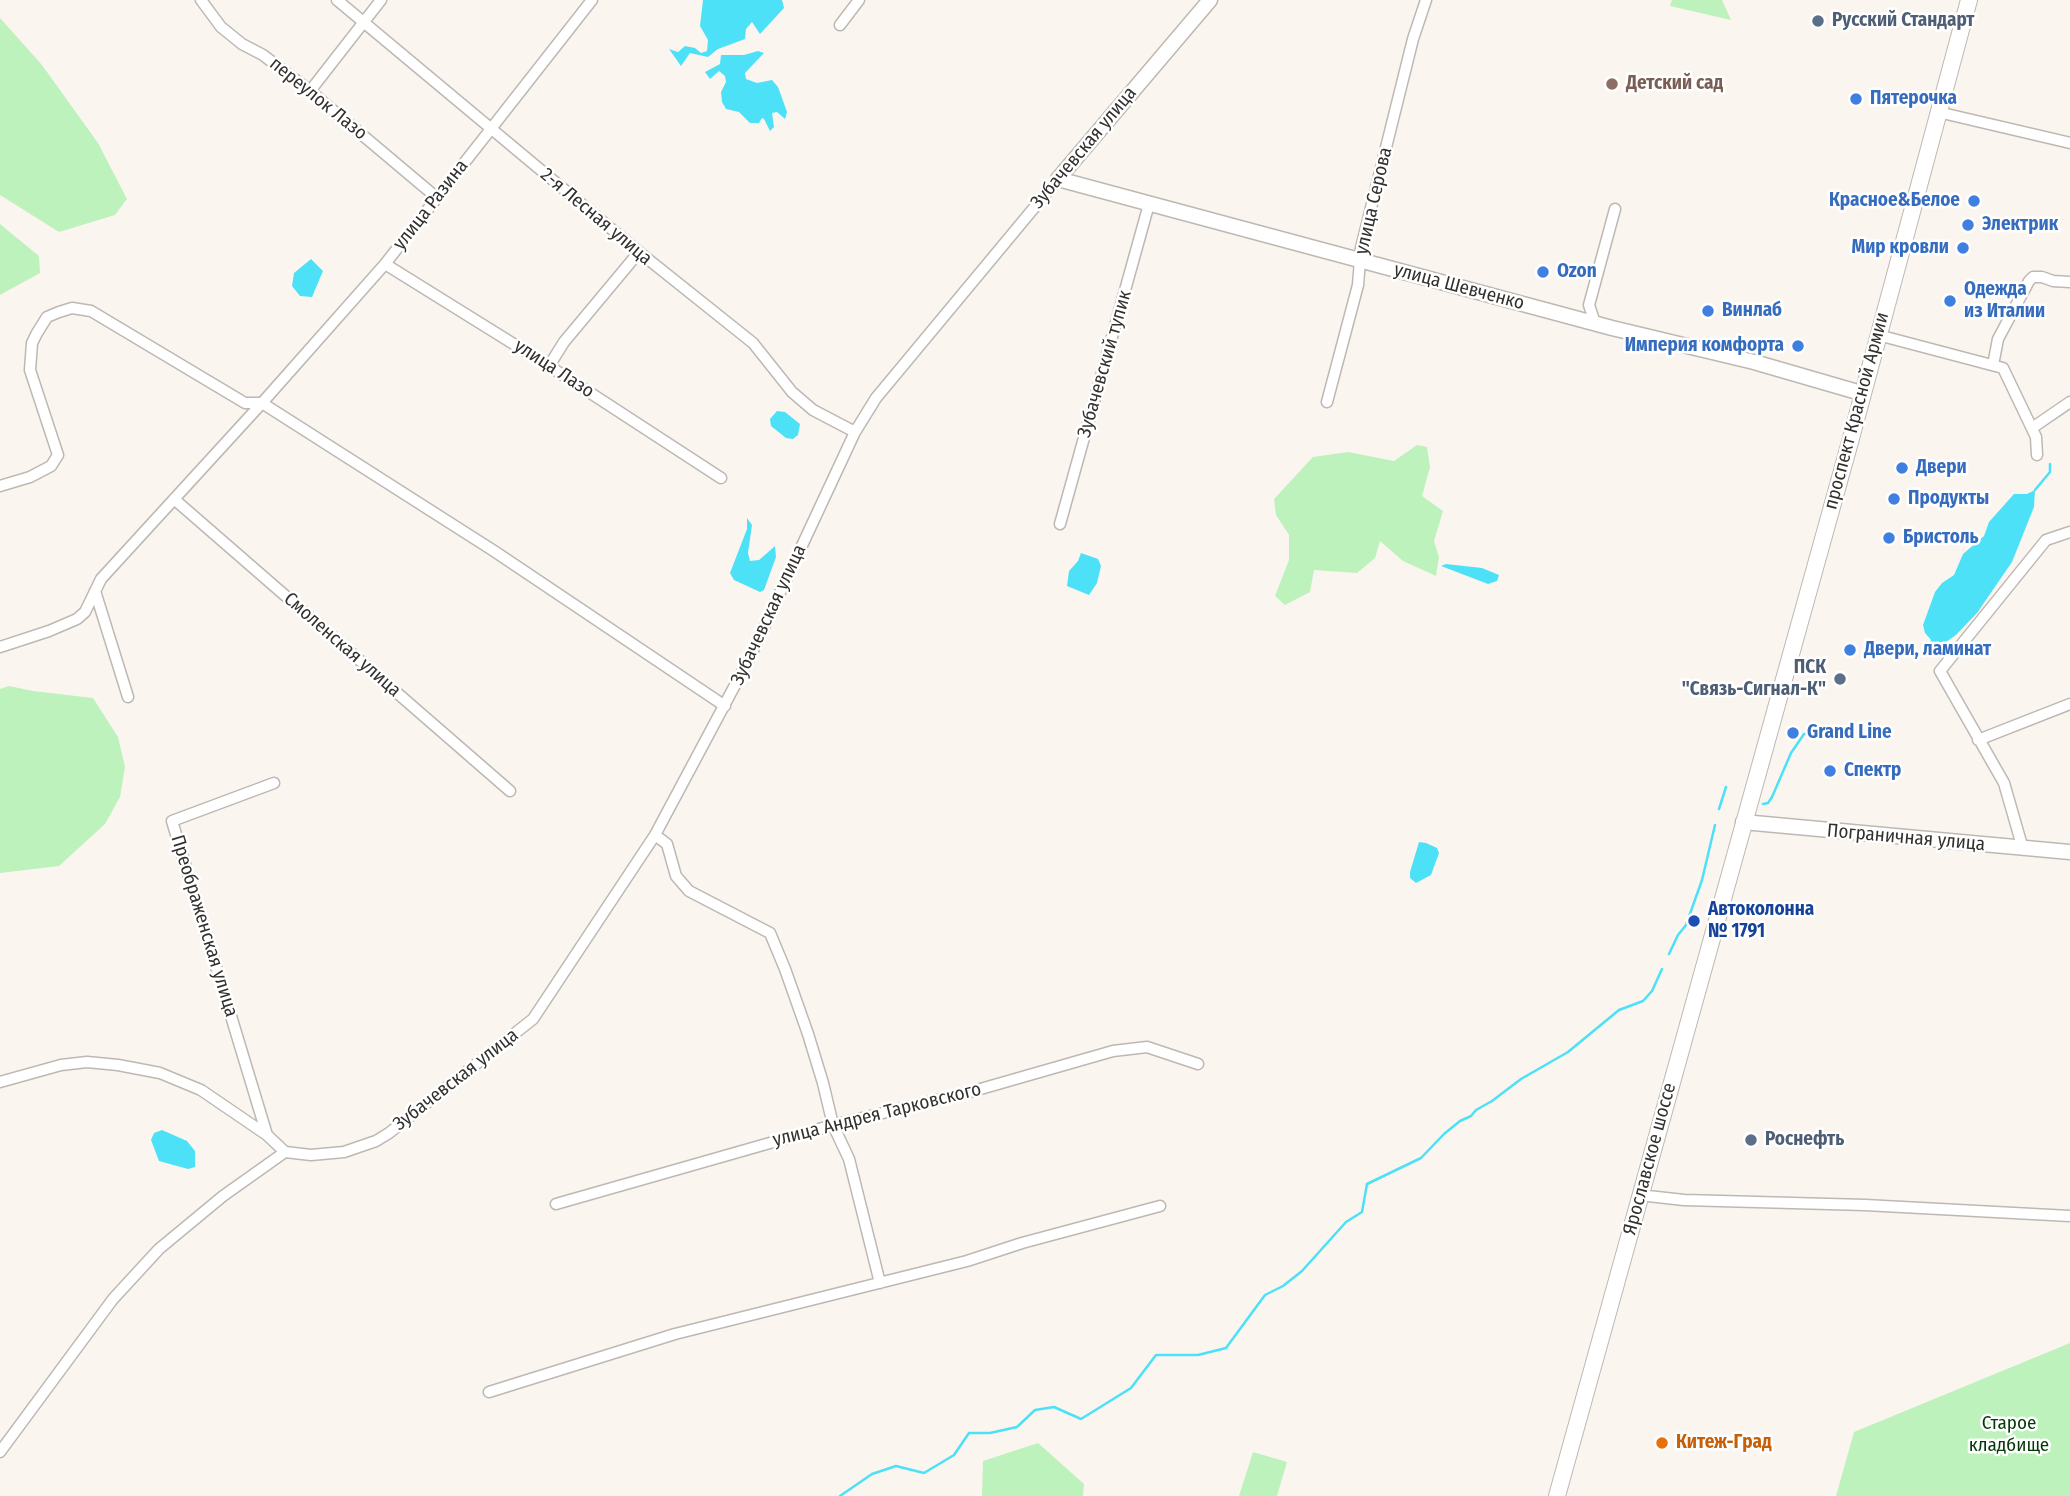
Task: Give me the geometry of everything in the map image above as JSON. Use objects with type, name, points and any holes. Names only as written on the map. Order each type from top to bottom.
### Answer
[{"type":"main road","name":"проспект Красной Армии","points":[[1743,822],[1969,0]]},
{"type":"main road","name":"Ярославское шоссе","points":[[1557,1496],[1743,822]]},
{"type":"street","name":"переулок Лазо","points":[[201,0],[221,27],[242,44],[264,55],[310,91],[436,197]]},
{"type":"street","name":"2-я Лесная улица","points":[[337,0],[639,253],[753,343],[792,392],[813,410],[855,432]]},
{"type":"street","points":[[310,91],[381,0]]},
{"type":"street","name":"улица Разина","points":[[0,647],[77,619],[85,611],[102,579],[384,264],[592,0]]},
{"type":"street","points":[[840,25],[859,0]]},
{"type":"street","name":"Зубачевская улица","points":[[285,1152],[311,1155],[344,1153],[376,1141],[534,1018],[655,835],[725,706],[855,432],[876,398],[1210,0]]},
{"type":"street","name":"улица Серова","points":[[1327,402],[1358,285],[1361,248],[1410,52],[1426,0]]},
{"type":"street","points":[[1938,112],[2070,143]]},
{"type":"street","name":"улица Шевченко","points":[[1058,179],[1595,323],[1754,362],[1861,393]]},
{"type":"street","name":"Зубачевский тупик","points":[[1059,524],[1149,204]]},
{"type":"street","points":[[1595,323],[1589,305],[1615,209]]},
{"type":"street","points":[[549,366],[564,342],[639,253]]},
{"type":"street","name":"улица Лазо","points":[[384,264],[549,366],[721,478]]},
{"type":"street","points":[[1993,365],[1998,338],[2029,281],[2033,277],[2042,277],[2070,282]]},
{"type":"street","points":[[0,486],[30,477],[51,466],[58,455],[30,370],[32,343],[47,317],[72,308],[91,311],[245,403],[262,403],[494,551],[725,706]]},
{"type":"street","points":[[1878,335],[2003,368],[2036,437],[2037,455]]},
{"type":"street","points":[[2032,428],[2070,402]]},
{"type":"street","name":"Смоленская улица","points":[[174,499],[510,791]]},
{"type":"street","points":[[2023,849],[2004,783],[1940,671],[2046,540],[2069,531]]},
{"type":"street","points":[[95,591],[128,697]]},
{"type":"street","points":[[1978,740],[2070,704]]},
{"type":"street","name":"Преображенская улица","points":[[267,1135],[172,821],[274,783]]},
{"type":"street","name":"Пограничная улица","points":[[1743,822],[2070,852]]},
{"type":"street","points":[[655,835],[667,844],[676,876],[689,891],[770,933],[808,1034],[833,1125],[849,1159],[880,1283]]},
{"type":"street","name":"улица Андрея Тарковского","points":[[556,1203],[833,1125],[970,1092],[1113,1051],[1147,1046],[1198,1065]]},
{"type":"street","points":[[0,1081],[61,1065],[87,1062],[150,1071],[201,1090],[267,1135],[285,1152],[223,1196],[159,1249],[113,1299],[0,1452]]},
{"type":"street","points":[[1639,1195],[1684,1200],[1865,1205],[2070,1216]]},
{"type":"street","points":[[489,1392],[675,1334],[880,1283],[1160,1206]]},
{"type":"green space","points":[[1672,0],[1722,0],[1731,20],[1670,6]]},
{"type":"green space","points":[[0,18],[42,65],[98,143],[127,199],[115,215],[59,232],[0,195]]},
{"type":"green space","points":[[0,224],[39,256],[40,273],[0,295]]},
{"type":"green space","points":[[1417,445],[1427,447],[1430,467],[1422,496],[1443,511],[1434,541],[1439,557],[1436,576],[1403,561],[1380,541],[1375,558],[1357,573],[1314,570],[1310,592],[1285,605],[1275,596],[1289,560],[1289,535],[1276,515],[1274,499],[1313,457],[1348,452],[1394,461]]},
{"type":"green space","points":[[9,686],[93,698],[118,737],[125,767],[120,797],[105,824],[59,866],[0,873],[0,689]]},
{"type":"green space","name":"Старое кладбище","points":[[2070,1343],[2070,1496],[1836,1496],[1854,1432]]},
{"type":"green space","points":[[1038,1443],[1084,1484],[1083,1496],[982,1496],[983,1461]]},
{"type":"green space","points":[[1253,1452],[1287,1462],[1277,1496],[1239,1496]]},
{"type":"water","points":[[703,0],[782,0],[784,8],[760,34],[752,22],[746,29],[745,39],[718,49],[708,57],[690,53],[681,66],[669,49],[678,52],[685,46],[695,48],[701,53],[707,51],[708,40],[700,26]]},
{"type":"water","points":[[758,51],[764,53],[745,73],[746,79],[757,83],[772,80],[778,87],[787,112],[785,119],[777,112],[772,113],[774,127],[770,131],[762,118],[759,123],[750,123],[739,112],[726,109],[721,92],[726,82],[725,76],[719,71],[710,79],[705,72],[720,64],[721,55],[744,55]]},
{"type":"water","points":[[311,259],[323,271],[312,297],[300,296],[292,286],[294,273]]},
{"type":"water","points":[[777,411],[785,412],[800,424],[798,435],[793,439],[786,438],[771,426],[770,419]]},
{"type":"water","points":[[2035,490],[2034,507],[2012,562],[1977,613],[1956,635],[1943,644],[1932,641],[1925,633],[1923,625],[1935,592],[1954,575],[1963,554],[1984,536],[1989,522],[2014,494],[2027,494]]},
{"type":"water","points":[[747,518],[752,525],[748,553],[750,561],[759,560],[775,546],[776,557],[764,590],[760,592],[734,580],[730,573],[747,529]]},
{"type":"water","points":[[1081,553],[1098,559],[1101,566],[1097,583],[1089,595],[1067,586],[1069,571]]},
{"type":"water","points":[[1446,564],[1482,568],[1499,575],[1497,581],[1488,584],[1441,566]]},
{"type":"water","points":[[1419,842],[1437,848],[1439,853],[1431,875],[1416,883],[1410,878],[1410,872]]},
{"type":"water","points":[[162,1130],[187,1141],[195,1151],[195,1167],[188,1169],[159,1161],[151,1140],[154,1133]]},
{"type":"waterway","points":[[2035,490],[2050,472],[2050,464]]},
{"type":"waterway","points":[[1926,649],[1932,641]]},
{"type":"waterway","points":[[1763,804],[1768,803],[1772,797],[1791,753],[1804,734],[1821,730]]},
{"type":"waterway","points":[[1719,809],[1726,787]]},
{"type":"waterway","points":[[1669,954],[1686,925],[1702,880],[1715,825]]},
{"type":"waterway","points":[[840,1496],[872,1474],[896,1466],[924,1473],[954,1455],[969,1433],[990,1433],[1017,1427],[1035,1410],[1054,1407],[1081,1419],[1131,1388],[1156,1355],[1198,1355],[1226,1348],[1265,1295],[1283,1286],[1302,1271],[1346,1222],[1362,1212],[1367,1184],[1421,1158],[1460,1121],[1471,1116],[1521,1079],[1568,1052],[1619,1010],[1643,1001],[1652,991],[1662,969]]},
{"type":"place","name":"Русский Стандарт","points":[[1818,21]]},
{"type":"place","name":"Детский сад","points":[[1612,84]]},
{"type":"place","name":"Пятерочка","points":[[1856,99]]},
{"type":"place","name":"Красное&Белое","points":[[1974,201]]},
{"type":"place","name":"Электрик","points":[[1968,225]]},
{"type":"place","name":"Мир кровли","points":[[1963,248]]},
{"type":"place","name":"Ozon","points":[[1543,272]]},
{"type":"place","name":"Одежда из Италии","points":[[1950,301]]},
{"type":"place","name":"Винлаб","points":[[1708,311]]},
{"type":"place","name":"Империя комфорта","points":[[1798,346]]},
{"type":"place","name":"Двери","points":[[1902,468]]},
{"type":"place","name":"Продукты","points":[[1894,499]]},
{"type":"place","name":"Бристоль","points":[[1889,538]]},
{"type":"place","name":"Двери, ламинат","points":[[1850,650]]},
{"type":"place","name":"ПСК \"Связь-Сигнал-К\"","points":[[1840,679]]},
{"type":"place","name":"Grand Line","points":[[1793,733]]},
{"type":"place","name":"Спектр","points":[[1830,771]]},
{"type":"place","name":"Автоколонна № 1791","points":[[1694,921]]},
{"type":"place","name":"Роснефть","points":[[1751,1140]]},
{"type":"place","name":"Китеж-Град","points":[[1662,1443]]}]
